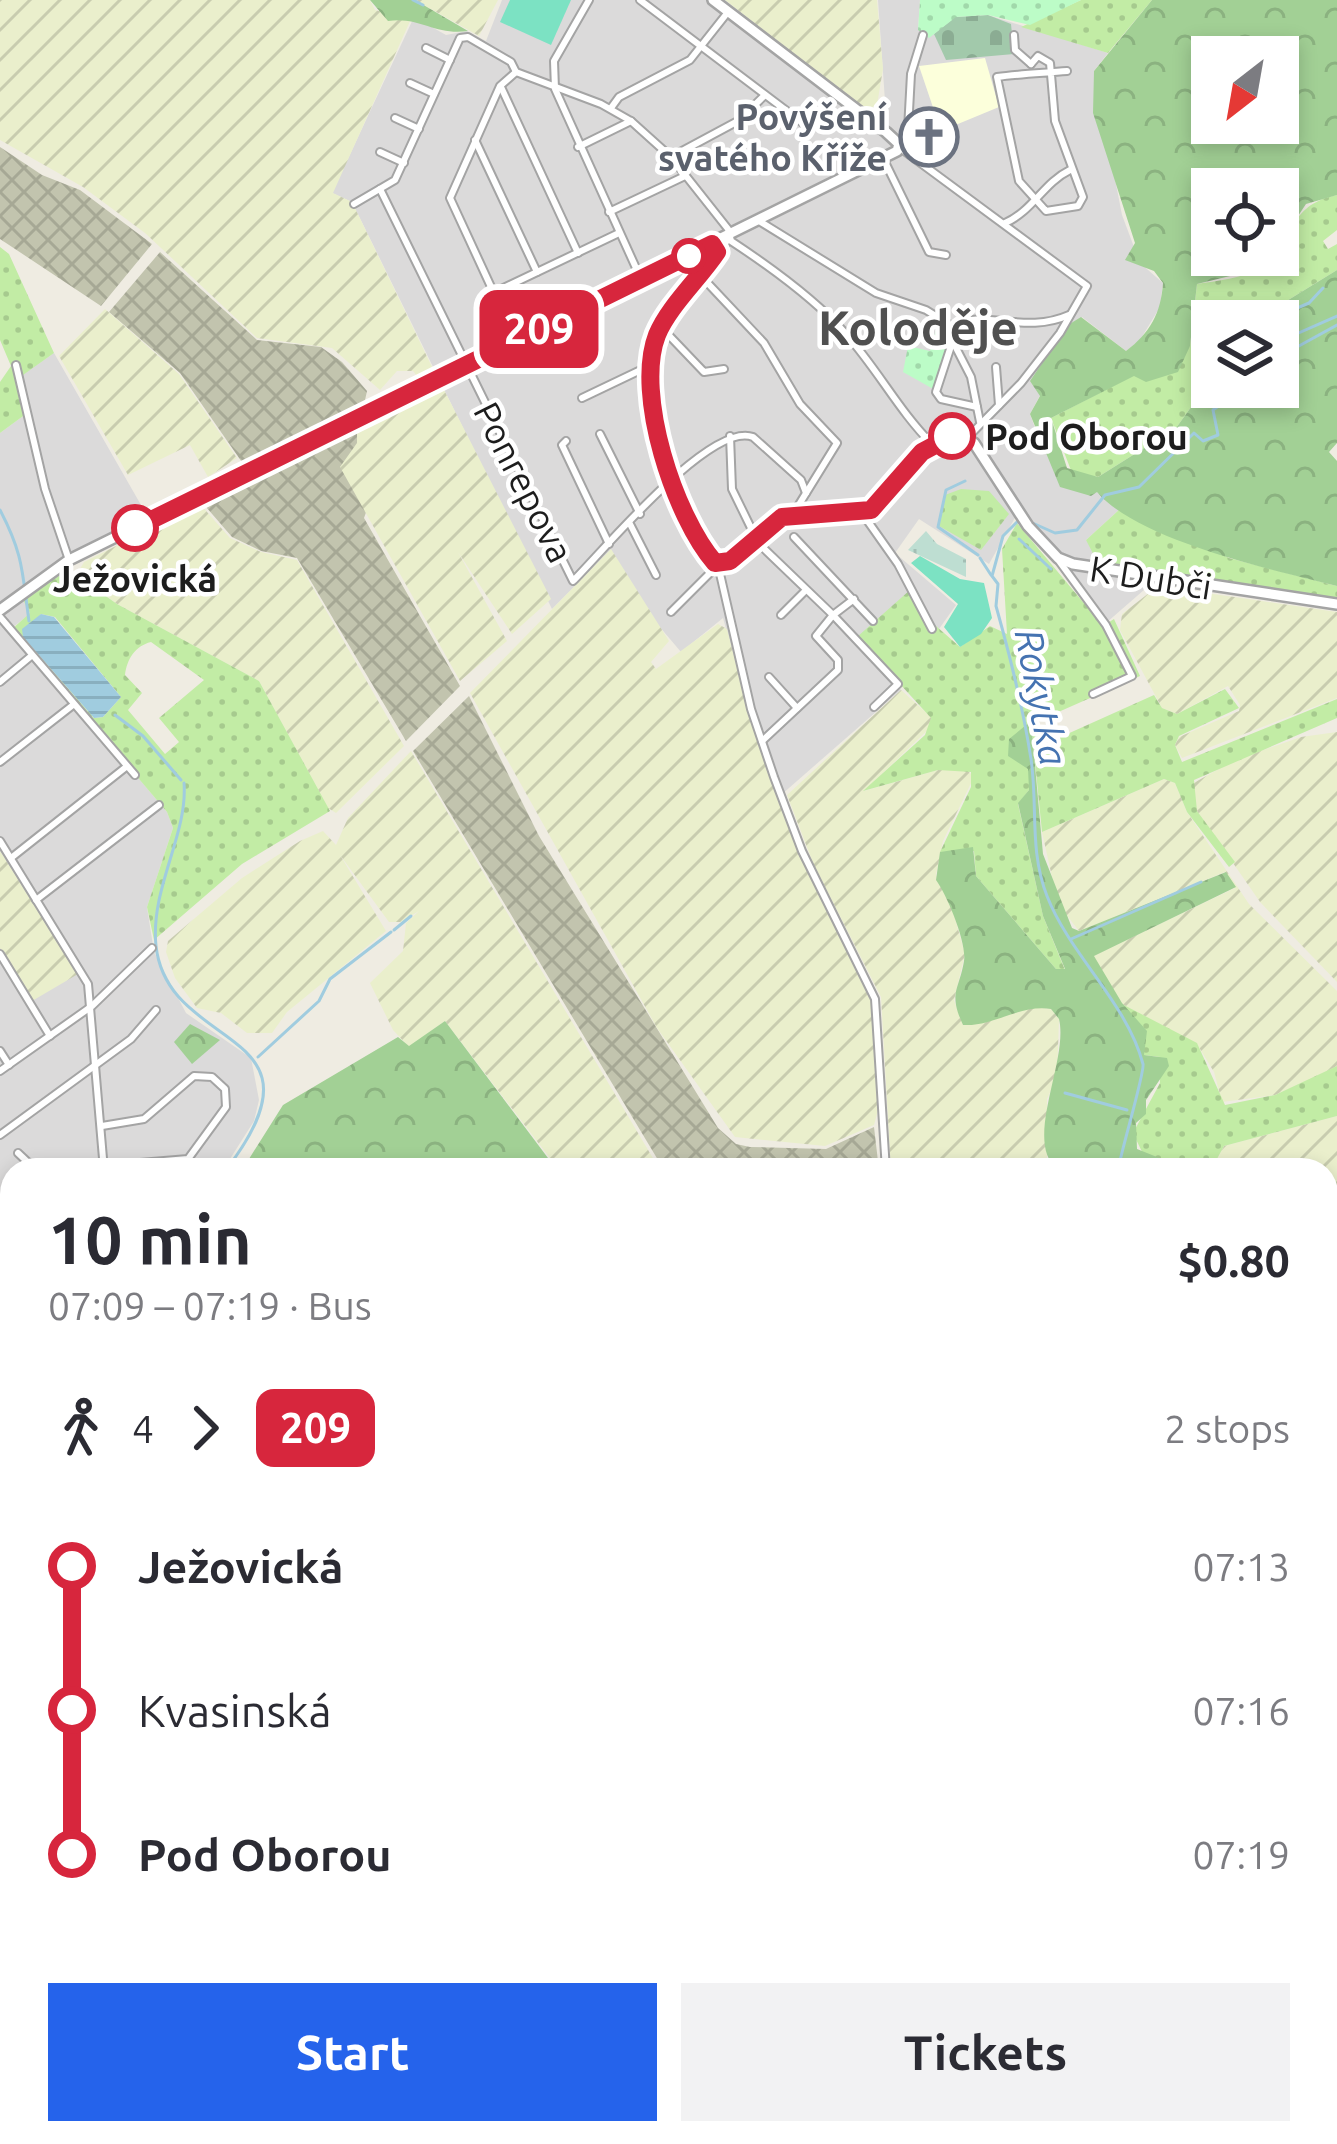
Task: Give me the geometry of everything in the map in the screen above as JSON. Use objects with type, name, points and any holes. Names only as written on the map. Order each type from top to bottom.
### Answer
[{"type":"street","points":[[589,0],[554,61],[555,88],[641,279]]},
{"type":"street","points":[[640,0],[804,124],[811,123]]},
{"type":"street","points":[[611,108],[619,97],[683,66],[702,47],[720,4],[1088,286],[999,405],[968,437],[957,435],[932,444],[885,499],[862,513],[794,513]]},
{"type":"street","points":[[1014,34],[1016,50],[1033,68]]},
{"type":"street","points":[[903,148],[911,74],[923,35]]},
{"type":"street","points":[[354,204],[395,180],[460,38],[468,37],[497,53],[516,72],[611,108],[631,121],[671,157],[722,242],[774,266],[798,295],[842,328],[895,397],[903,417],[932,444]]},
{"type":"street","points":[[426,48],[450,60]]},
{"type":"street","points":[[1033,68],[1042,56],[1051,72],[1054,121],[1081,204],[1052,212],[1034,204],[1019,181],[997,77],[1033,68],[1051,72],[1067,71]]},
{"type":"street","points":[[515,341],[450,198],[500,86],[516,72]]},
{"type":"street","points":[[410,83],[435,94]]},
{"type":"street","points":[[500,86],[578,253]]},
{"type":"street","points":[[671,157],[729,127],[765,95]]},
{"type":"street","points":[[395,118],[419,129]]},
{"type":"street","points":[[578,147],[631,121]]},
{"type":"street","points":[[476,140],[537,272]]},
{"type":"street","points":[[135,775],[30,657],[0,614],[24,590],[69,560],[722,242],[903,148]]},
{"type":"street","points":[[380,152],[404,163]]},
{"type":"street","points":[[883,158],[929,252],[946,255]]},
{"type":"street","points":[[1005,223],[1034,204],[1052,182],[1070,170]]},
{"type":"street","points":[[609,212],[685,176]]},
{"type":"street","name":"Ponrepova","points":[[380,189],[573,580],[609,544]]},
{"type":"street","points":[[759,221],[876,293],[926,310],[952,326],[974,319],[1045,326],[1072,313]]},
{"type":"street","points":[[493,293],[620,233]]},
{"type":"street","points":[[722,242],[661,327],[650,366],[655,424],[672,478],[718,565],[762,741],[802,851],[875,999],[885,1158]]},
{"type":"street","points":[[671,612],[754,536],[794,513],[837,443],[800,404],[764,343],[701,276]]},
{"type":"street","points":[[952,326],[936,392],[941,399],[977,407]]},
{"type":"street","points":[[661,327],[704,372],[724,369]]},
{"type":"street","points":[[952,340],[971,376],[980,422]]},
{"type":"street","points":[[16,365],[45,489],[69,560]]},
{"type":"street","points":[[582,398],[650,366]]},
{"type":"street","points":[[996,367],[999,405]]},
{"type":"street","points":[[599,434],[640,514]]},
{"type":"street","points":[[566,441],[562,445],[609,544],[672,478],[730,436],[753,436],[801,480],[806,493]]},
{"type":"street","points":[[730,436],[732,489],[754,536],[898,684],[874,707]]},
{"type":"street","name":"K Dubči","points":[[968,437],[1028,526],[1058,557],[1090,570],[1337,604]]},
{"type":"street","points":[[862,513],[932,629]]},
{"type":"street","points":[[630,524],[656,575]]},
{"type":"street","points":[[794,537],[873,621]]},
{"type":"street","points":[[1058,557],[1106,625],[1132,676],[1093,694]]},
{"type":"street","points":[[781,615],[806,590]]},
{"type":"street","points":[[762,741],[840,665],[815,636],[854,599]]},
{"type":"street","points":[[0,682],[30,657]]},
{"type":"street","points":[[769,677],[797,708]]},
{"type":"street","points":[[0,762],[73,705]]},
{"type":"street","points":[[11,858],[126,767]]},
{"type":"street","points":[[36,900],[159,805]]},
{"type":"street","points":[[0,842],[88,984],[103,1158]]},
{"type":"street","points":[[0,1071],[92,1006],[152,948]]},
{"type":"street","points":[[0,954],[50,1036]]},
{"type":"street","points":[[1,1138],[131,1039],[156,1010]]},
{"type":"street","points":[[0,1051],[8,1065]]},
{"type":"street","points":[[101,1126],[144,1119],[194,1076],[220,1082],[226,1107],[194,1154],[181,1158]]},
{"type":"street","points":[[18,1154],[22,1158]]},
{"type":"shaded area","points":[[0,0],[370,0],[375,10],[411,19],[333,193],[352,202],[435,373],[421,381],[413,371],[397,371],[380,390],[332,348],[257,338],[145,233],[83,187],[0,140]]},
{"type":"shaded area","points":[[415,0],[498,0],[479,36]]},
{"type":"shaded area","points":[[502,0],[725,0],[871,113],[885,101],[878,0],[920,0],[918,30],[955,17],[988,15],[1108,53],[1094,71],[1122,215],[1140,263],[1163,283],[1160,307],[1140,340],[1126,351],[1082,317],[1030,414],[1043,450],[1120,509],[1086,540],[1160,576],[1106,623],[1016,516],[989,564],[919,519],[895,553],[956,605],[939,629],[920,610],[858,638],[901,690],[781,795],[753,724],[723,618],[681,652],[642,606],[611,550],[552,609],[352,202],[332,193],[414,17],[446,35],[467,31],[486,41]]},
{"type":"shaded area","points":[[725,0],[877,0],[883,69],[877,105],[868,109],[849,98]]},
{"type":"shaded area","points":[[985,58],[999,107],[941,131],[919,66]]},
{"type":"shaded area","points":[[0,147],[42,175],[80,190],[152,244],[101,306],[0,239]]},
{"type":"shaded area","points":[[160,252],[257,340],[321,347],[342,362],[367,391],[362,414],[246,468],[180,373],[109,312]]},
{"type":"shaded area","points":[[105,309],[179,374],[237,458],[208,477],[190,445],[128,475],[59,356]]},
{"type":"shaded area","points":[[54,353],[149,519],[67,558],[0,606],[0,433],[30,411],[22,375]]},
{"type":"shaded area","points":[[441,384],[551,599],[512,634],[458,552],[507,641],[460,681],[340,467],[357,443],[357,426]]},
{"type":"shaded area","points":[[352,424],[369,455],[374,490],[364,518],[460,686],[406,741],[297,558],[261,551],[232,537],[200,500]]},
{"type":"shaded area","points":[[200,504],[230,538],[261,552],[297,560],[404,746],[336,813],[328,808],[259,681],[117,604],[77,574],[84,562]]},
{"type":"shaded area","points":[[611,549],[669,641],[651,662],[656,669],[718,624],[727,629],[746,704],[798,848],[874,1002],[880,1103],[874,1125],[825,1146],[735,1137],[657,1028],[470,693]]},
{"type":"shaded area","points":[[1158,586],[1337,612],[1337,698],[1182,758],[1175,745],[1179,737],[1239,711],[1240,705],[1228,686],[1177,714],[1162,708],[1120,630],[1122,614]]},
{"type":"shaded area","points":[[22,598],[31,613],[12,628],[167,812],[173,828],[147,907],[154,952],[186,1013],[251,1058],[259,1100],[254,1121],[231,1158],[0,1158],[0,615]]},
{"type":"shaded area","points":[[901,690],[931,717],[931,727],[864,791],[938,770],[965,768],[974,777],[943,841],[936,875],[950,900],[965,954],[954,1000],[963,1025],[1036,1007],[1051,1009],[1059,1019],[1057,1078],[1047,1099],[1047,1158],[890,1158],[881,997],[813,863],[787,795]]},
{"type":"shaded area","points":[[469,696],[539,836],[718,1128],[736,1144],[826,1149],[874,1127],[878,1158],[657,1158],[413,751]]},
{"type":"shaded area","points":[[1337,732],[1337,982],[1260,902],[1197,811],[1190,785],[1237,759],[1301,737]]},
{"type":"shaded area","points":[[411,751],[653,1158],[550,1158],[445,1021],[409,1047],[393,1030],[370,983],[403,951],[406,923],[419,911],[401,922],[389,922],[340,855],[386,931],[287,1012],[272,1033],[247,1033],[221,1013],[197,1008],[175,978],[166,952],[168,941],[242,878],[300,841],[323,831],[336,845],[348,818]]},
{"type":"shaded area","points":[[1164,779],[1175,783],[1187,812],[1249,904],[1337,991],[1337,1066],[1275,1095],[1222,1102],[1214,1072],[1197,1044],[1122,1004],[1093,956],[1235,888],[1225,872],[1079,931],[1058,904],[1042,832]]},
{"type":"shaded area","points":[[0,851],[78,974],[32,1001],[0,948]]},
{"type":"shaded area","points":[[1337,1116],[1337,1158],[1218,1158],[1224,1146]]},
{"type":"green space","points":[[370,0],[415,0],[468,31],[388,21]]},
{"type":"green space","points":[[510,0],[571,0],[551,45],[500,22]]},
{"type":"green space","points":[[920,0],[1081,0],[1030,25],[988,15],[956,17],[929,38],[918,30]]},
{"type":"green space","points":[[1081,0],[1152,0],[1108,53],[1021,27]]},
{"type":"green space","points":[[1152,0],[1337,0],[1337,195],[1306,204],[1299,214],[1299,168],[1191,168],[1191,276],[1230,276],[1197,284],[1195,300],[1191,300],[1190,346],[1178,372],[1146,382],[1134,376],[1051,418],[1067,468],[1098,477],[1176,428],[1191,407],[1299,408],[1299,300],[1288,300],[1337,270],[1337,443],[1329,452],[1337,461],[1337,586],[1175,539],[1143,525],[1097,492],[1091,496],[1060,487],[1030,414],[1040,396],[1030,381],[1068,325],[1081,317],[1126,351],[1153,322],[1163,283],[1154,271],[1125,260],[1135,243],[1093,113],[1094,71]]},
{"type":"green space","points":[[988,15],[1011,24],[1014,54],[946,60],[934,34],[955,17]]},
{"type":"green space","points":[[1337,195],[1337,230],[1323,241],[1328,249],[1337,244],[1337,270],[1288,300],[1195,300],[1197,284],[1241,276],[1299,276],[1299,217],[1319,201]]},
{"type":"green space","points":[[0,247],[9,254],[54,353],[23,375],[30,411],[0,433],[0,382],[11,366],[0,340]]},
{"type":"green space","points":[[947,329],[948,353],[935,390],[903,372],[908,346],[930,351],[936,330]]},
{"type":"green space","points":[[1191,337],[1191,407],[1176,428],[1098,477],[1072,473],[1051,418],[1190,346]]},
{"type":"green space","points":[[961,489],[989,491],[1009,514],[981,550],[939,526],[945,495]]},
{"type":"green space","points":[[1120,509],[1229,558],[1337,586],[1337,598],[1101,569],[1086,540]]},
{"type":"green space","points":[[1017,523],[1103,626],[1114,619],[1140,676],[1038,721],[1045,744],[1154,695],[1162,708],[1177,714],[1225,689],[1239,708],[1179,736],[1175,745],[1182,762],[1337,699],[1337,718],[1194,780],[1197,811],[1235,862],[1229,867],[1187,812],[1175,783],[1164,779],[1042,832],[1031,722],[1029,790],[1018,804],[1043,916],[1065,970],[1056,969],[976,876],[974,851],[940,852],[971,787],[971,772],[938,770],[863,791],[925,735],[931,718],[857,637],[910,590],[928,619],[960,647],[990,626],[1007,634],[1002,549]]},
{"type":"green space","points":[[926,531],[937,544],[966,559],[966,577],[908,550]]},
{"type":"green space","points":[[920,556],[960,579],[984,583],[992,618],[981,634],[960,647],[944,627],[958,604],[911,563]]},
{"type":"green space","points":[[69,570],[117,604],[259,681],[330,811],[242,864],[154,940],[147,907],[173,828],[167,812],[12,629],[30,613],[22,598]],"holes":[[[41,614],[55,617],[121,697],[103,717],[94,718],[23,637]],[[151,642],[204,680],[159,718],[179,742],[165,754],[128,710],[142,693],[125,675],[128,664],[136,650]]]},
{"type":"green space","points":[[1031,721],[1043,854],[1072,928],[1079,931],[1226,872],[1236,887],[1094,956],[1122,1003],[1147,1031],[1144,1055],[1167,1058],[1169,1066],[1146,1100],[1146,1114],[1136,1123],[1137,1149],[1160,1158],[1049,1158],[1045,1121],[1058,1056],[1059,1019],[1051,1009],[1040,1008],[963,1025],[959,1014],[955,998],[964,953],[955,919],[936,880],[940,852],[973,847],[976,876],[1056,969],[1065,969],[1043,916],[1018,803],[1029,790],[1028,769],[1008,756],[1009,739]]},
{"type":"green space","points":[[1122,1004],[1197,1043],[1225,1105],[1275,1095],[1337,1066],[1337,1116],[1224,1146],[1218,1158],[1144,1156],[1133,1133],[1160,1083],[1160,1057],[1144,1055],[1144,1042]]},
{"type":"green space","points":[[445,1021],[548,1158],[250,1158],[283,1105],[398,1037],[409,1046]]},
{"type":"green space","points":[[190,1024],[220,1040],[192,1064],[174,1042]]},
{"type":"water","points":[[41,614],[54,617],[121,697],[103,717],[94,718],[23,637],[22,629]]},
{"type":"waterway","points":[[413,0],[423,5]]},
{"type":"waterway","points":[[1299,307],[1323,288]]},
{"type":"waterway","name":"Rokytka","points":[[1299,333],[1337,316]]},
{"type":"waterway","points":[[1299,346],[1337,325]]},
{"type":"waterway","name":"Rokytka","points":[[1028,521],[1055,533],[1077,530],[1105,495],[1139,487],[1194,433],[1203,441],[1218,435],[1216,408]]},
{"type":"waterway","points":[[965,481],[946,490],[938,527],[978,555]]},
{"type":"waterway","points":[[0,510],[18,552],[29,621]]},
{"type":"waterway","name":"Rokytka","points":[[1018,521],[1003,536],[992,576],[998,584],[996,606],[1031,759],[1041,879],[1057,918],[1124,1020],[1143,1064],[1121,1158]]},
{"type":"waterway","points":[[1019,539],[1051,569]]},
{"type":"waterway","points":[[980,558],[991,575]]},
{"type":"waterway","points":[[115,715],[143,736],[181,780]]},
{"type":"waterway","points":[[184,783],[180,822],[158,903],[156,946],[167,981],[188,1006],[256,1064],[264,1089],[255,1123],[233,1158]]},
{"type":"waterway","points":[[1071,939],[1201,882]]},
{"type":"waterway","points":[[394,930],[411,916]]},
{"type":"waterway","points":[[258,1057],[319,1001],[330,979],[391,932]]},
{"type":"waterway","points":[[1065,1093],[1127,1110]]},
{"type":"bus line","name":"209","points":[[135,528],[712,244],[717,252],[661,327],[649,382],[655,424],[672,478],[715,563],[730,561],[782,517],[871,510],[922,452],[952,436]]},
{"type":"place","name":"Povýšení svatého Kříže","points":[[929,137]]},
{"type":"place","name":"Pod Oborou","points":[[952,436]]},
{"type":"place","name":"Ježovická","points":[[135,528]]},
{"type":"district","name":"Koloděje","points":[[918,327]]}]
